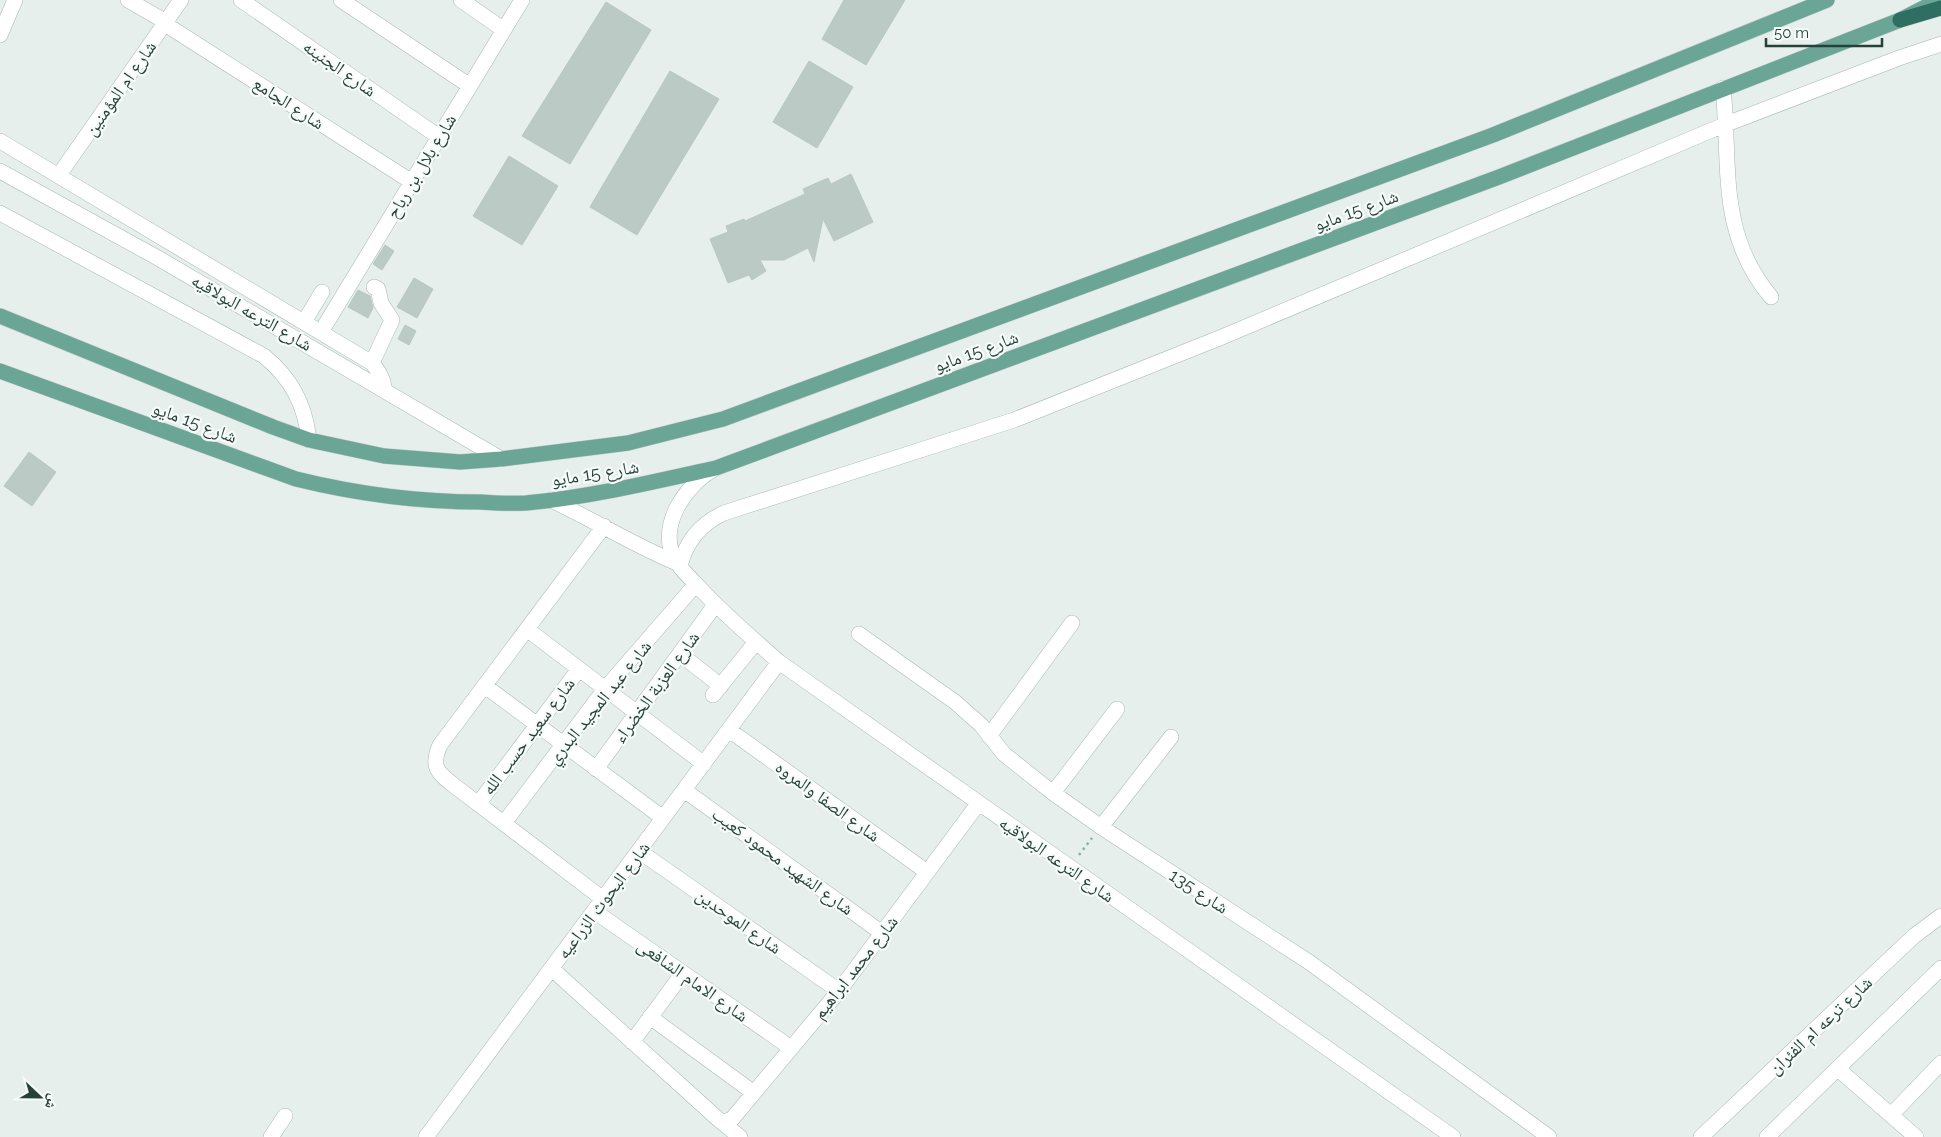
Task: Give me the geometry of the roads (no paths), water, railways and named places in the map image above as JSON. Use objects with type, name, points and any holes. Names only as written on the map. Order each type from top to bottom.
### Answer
[{"type":"highway","points":[[1900,20],[1941,8]]},
{"type":"main road","name":"شارع 15 مايو","points":[[0,316],[309,440],[384,456],[460,462],[501,459],[628,443],[723,418],[1493,135],[1827,0]]},
{"type":"main road","name":"شارع 15 مايو","points":[[0,372],[296,479],[342,490],[389,498],[436,502],[523,503],[624,489],[716,468],[1499,177],[1900,20],[1939,0]]},
{"type":"street","points":[[0,35],[15,0]]},
{"type":"street","name":"شارع الجامع","points":[[128,0],[412,182]]},
{"type":"street","name":"شارع ام المؤمنين","points":[[59,175],[181,0]]},
{"type":"street","name":"شارع الجنينه","points":[[241,0],[439,137]]},
{"type":"street","points":[[341,0],[470,86]]},
{"type":"street","points":[[461,0],[504,30]]},
{"type":"street","name":"شارع بلال بن رباح","points":[[321,332],[522,0]]},
{"type":"street","points":[[678,565],[695,534],[703,525],[724,513],[1014,420],[1231,333],[1724,126],[1899,58],[1941,44]]},
{"type":"street","points":[[1723,88],[1726,160],[1737,238],[1750,269],[1771,297]]},
{"type":"street","points":[[0,141],[372,363],[384,382],[384,390]]},
{"type":"street","name":"شارع الترعه البولاقيه","points":[[0,171],[158,258],[501,459]]},
{"type":"street","name":"شارع الترعه البولاقيه","points":[[0,213],[264,356],[285,376],[294,389],[305,413],[309,440]]},
{"type":"street","points":[[372,363],[392,320],[381,303],[378,289],[374,287]]},
{"type":"street","points":[[304,322],[322,292]]},
{"type":"street","name":"شارع الترعه البولاقيه","points":[[716,468],[692,484],[676,508],[670,536],[672,550],[678,565],[715,605],[779,662],[1453,1137]]},
{"type":"street","name":"شارع الترعه البولاقيه","points":[[551,500],[604,526],[630,543],[678,565]]},
{"type":"street","points":[[604,526],[485,686],[663,818]]},
{"type":"street","name":"شارع عبد المجيد البدري","points":[[504,823],[605,689],[696,584]]},
{"type":"street","name":"شارع العزبة الخضراء","points":[[596,769],[715,605]]},
{"type":"street","points":[[990,736],[1072,623]]},
{"type":"street","points":[[528,630],[704,764]]},
{"type":"street","name":"شارع 135","points":[[859,634],[956,702],[981,724],[1004,754],[1101,827],[1309,962],[1549,1137]]},
{"type":"street","points":[[680,654],[717,690],[756,642]]},
{"type":"street","name":"شارع البحوث الزراعيه","points":[[426,1137],[779,662]]},
{"type":"street","name":"شارع سعيد حسب الله","points":[[478,804],[579,669]]},
{"type":"street","name":"شارع الامام الشافعى","points":[[485,686],[440,745],[434,758],[436,768],[443,777],[504,823],[599,905],[683,973],[791,1048]]},
{"type":"street","points":[[1053,792],[1117,709]]},
{"type":"street","name":"شارع الصفا والمروه","points":[[729,730],[927,872]]},
{"type":"street","points":[[1101,827],[1172,737]]},
{"type":"street","name":"شارع الشهيد محمود كعيب","points":[[684,790],[882,933]]},
{"type":"street","name":"شارع محمد ابراهيم","points":[[724,1122],[732,1119],[838,991],[978,804]]},
{"type":"street","name":"شارع الموحدين","points":[[639,851],[838,991]]},
{"type":"street","name":"شارع ترعه ام الفئران","points":[[1700,1137],[1914,936],[1941,916]]},
{"type":"street","points":[[1767,1137],[1941,968]]},
{"type":"street","points":[[552,969],[740,1137]]},
{"type":"street","points":[[632,1042],[683,973]]},
{"type":"street","points":[[650,1017],[754,1093]]},
{"type":"street","points":[[1891,1115],[1941,1063]]},
{"type":"street","points":[[1838,1069],[1916,1137]]},
{"type":"street","points":[[271,1137],[285,1116]]}]
